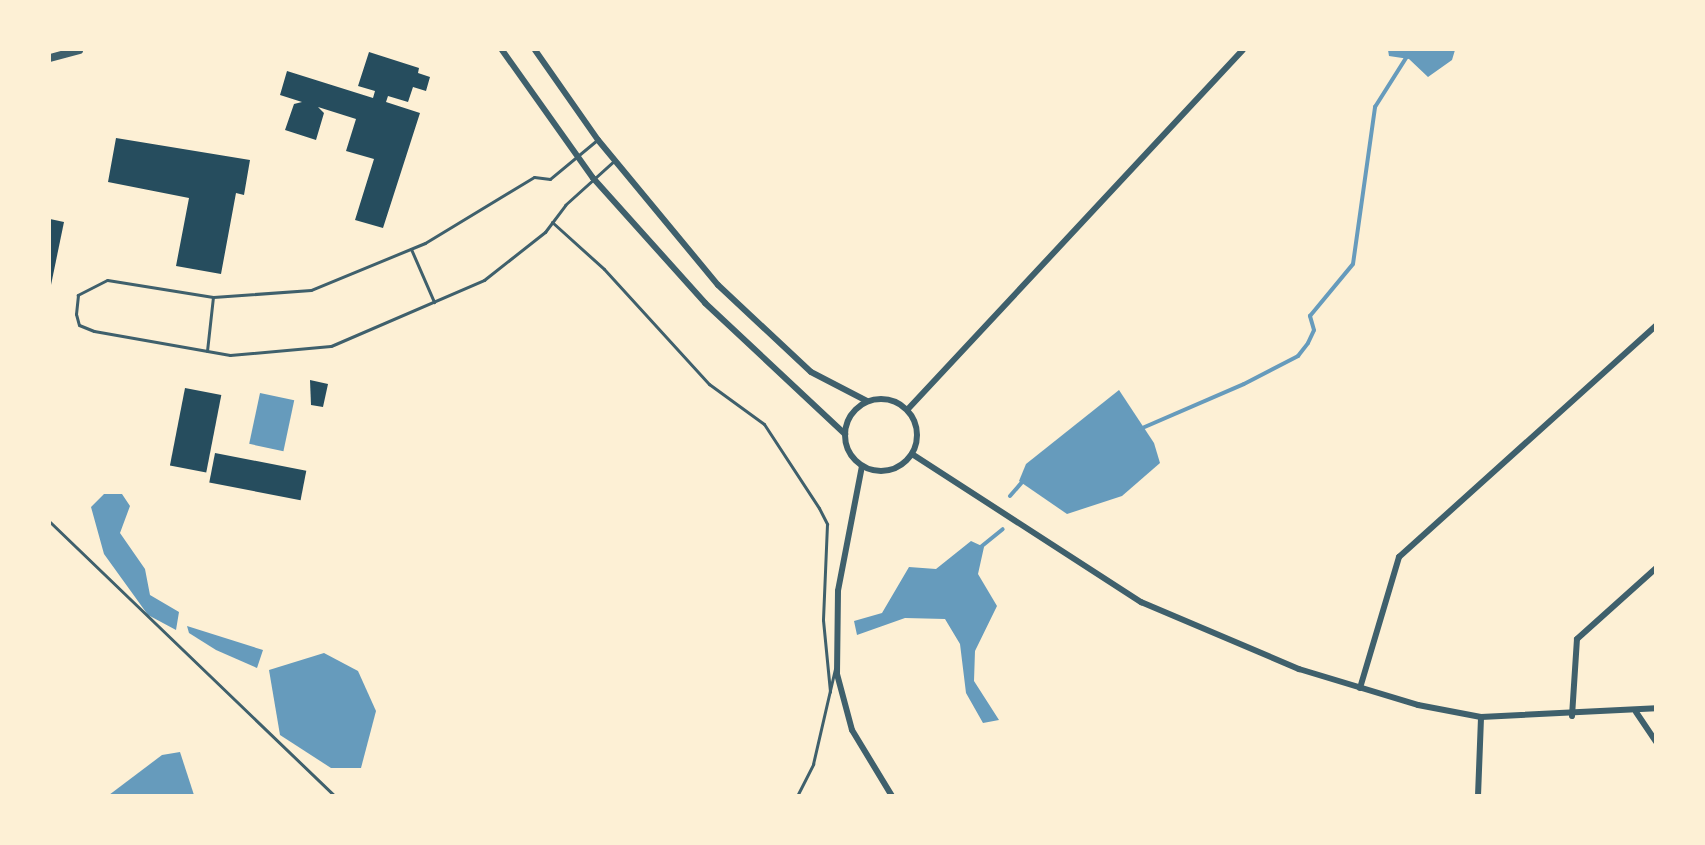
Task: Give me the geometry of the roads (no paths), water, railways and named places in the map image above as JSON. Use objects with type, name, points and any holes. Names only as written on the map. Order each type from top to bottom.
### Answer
[{"type":"street","points":[[50,58],[79,50]]},
{"type":"street","points":[[502,50],[593,178],[705,303],[844,434],[849,452],[862,466],[890,470],[912,454],[917,430],[908,409],[887,399],[867,401],[851,414],[844,434]]},
{"type":"street","points":[[535,50],[598,140],[718,285],[812,372],[867,401]]},
{"type":"street","points":[[908,409],[1243,50]]},
{"type":"street","points":[[1360,688],[1399,557],[1656,326]]},
{"type":"street","points":[[912,454],[1141,602],[1252,651],[1360,688],[1481,717],[1572,716],[1636,712],[1656,708]]},
{"type":"street","points":[[862,466],[838,591],[836,661],[852,730],[891,795]]},
{"type":"street","points":[[1572,716],[1577,639],[1656,568]]},
{"type":"street","points":[[1636,712],[1656,742]]},
{"type":"street","points":[[1478,795],[1481,717]]},
{"type":"lane","points":[[598,140],[550,179],[534,177],[411,249],[311,290],[213,297],[107,280],[78,295],[79,325],[94,331],[230,356],[331,346],[484,280],[552,222],[593,178],[615,160]]},
{"type":"lane","points":[[552,222],[604,269],[709,384],[765,424],[819,508],[827,525],[824,620],[830,692]]},
{"type":"lane","points":[[411,249],[434,302]]},
{"type":"lane","points":[[207,351],[213,297]]},
{"type":"lane","points":[[50,522],[335,795]]},
{"type":"lane","points":[[797,795],[813,764],[836,661]]},
{"type":"water","points":[[1388,50],[1455,50],[1452,60],[1428,77],[1409,59],[1389,56]]},
{"type":"water","points":[[1119,390],[1154,443],[1160,463],[1122,496],[1067,514],[1019,481],[1026,464]]},
{"type":"water","points":[[260,393],[294,400],[283,451],[249,444]]},
{"type":"water","points":[[104,494],[122,494],[130,506],[120,533],[145,569],[150,595],[179,612],[176,630],[148,615],[104,554],[91,507]]},
{"type":"water","points":[[971,541],[984,547],[978,574],[997,606],[975,651],[974,681],[999,720],[983,723],[966,693],[960,644],[945,619],[905,618],[857,635],[854,621],[882,613],[909,567],[936,569]]},
{"type":"water","points":[[187,626],[263,650],[257,668],[216,650],[189,633]]},
{"type":"water","points":[[324,653],[358,671],[376,711],[361,768],[331,768],[280,735],[269,670]]},
{"type":"water","points":[[180,752],[194,795],[109,795],[162,755]]},
{"type":"waterway","points":[[1140,429],[1244,384],[1298,356],[1308,343],[1314,330],[1310,316],[1353,264],[1375,107],[1411,50]]},
{"type":"waterway","points":[[1010,496],[1022,482]]},
{"type":"waterway","points":[[977,550],[1003,529]]}]
